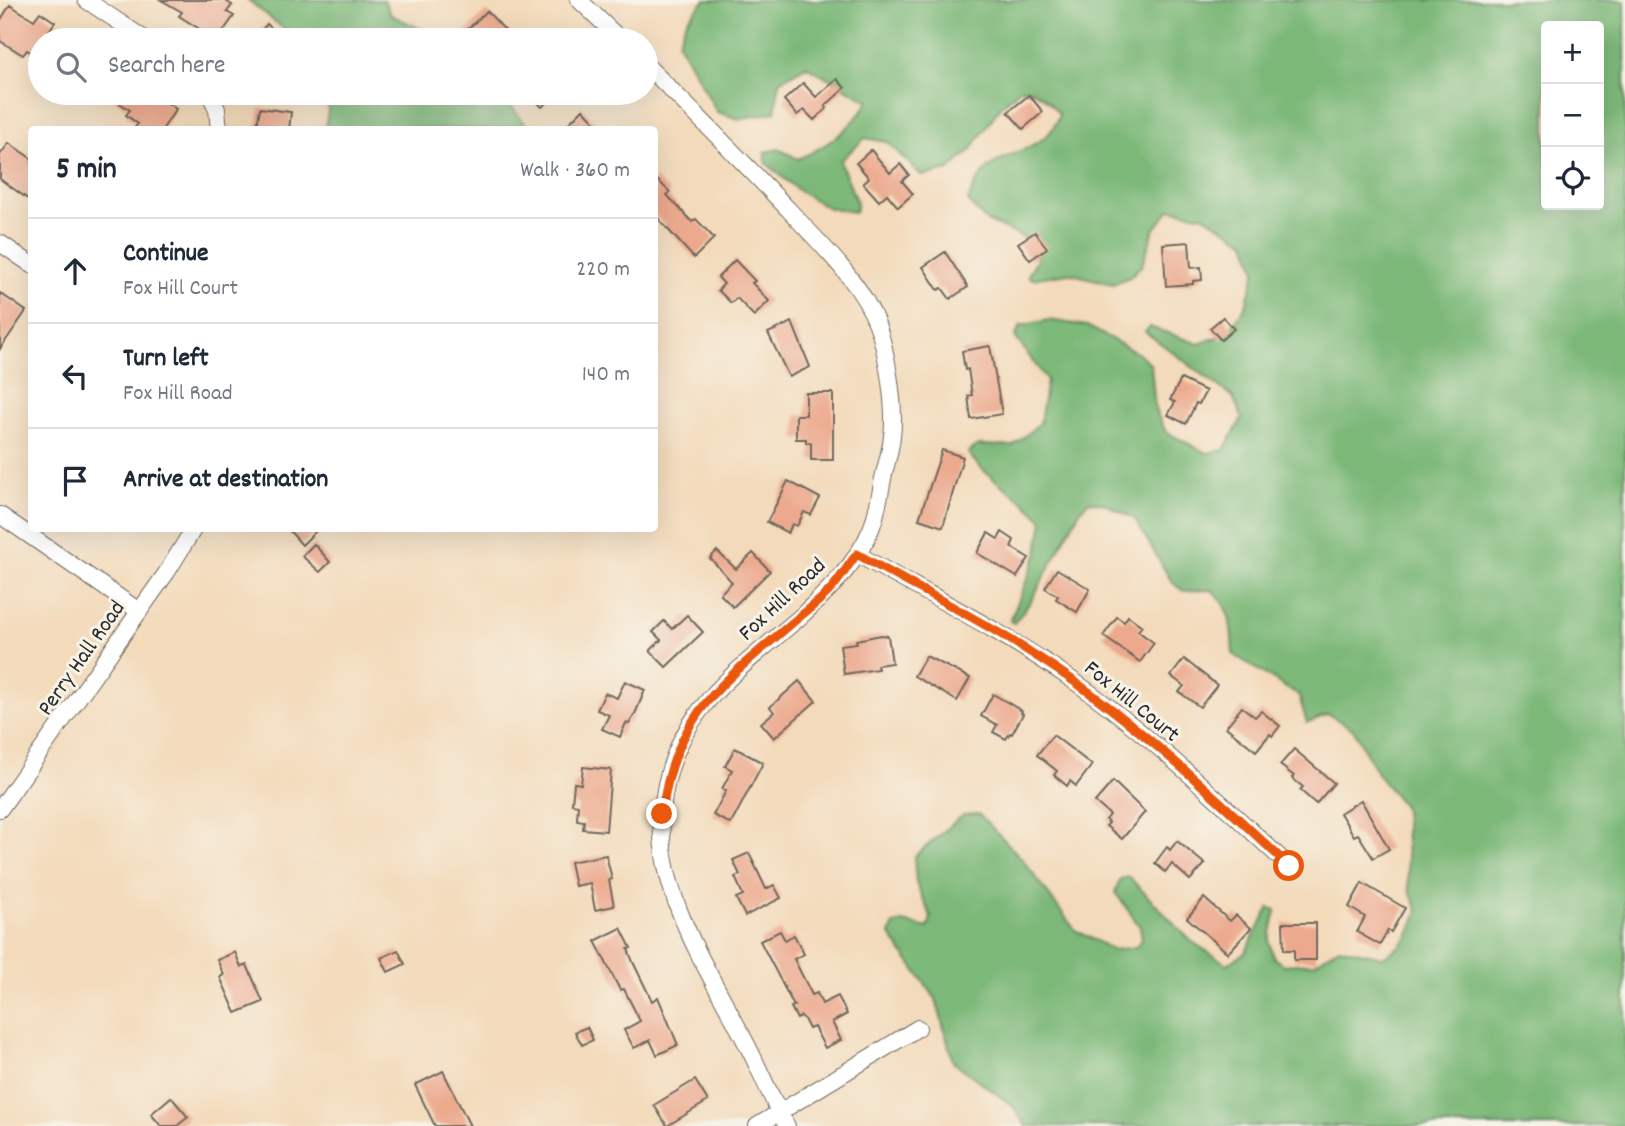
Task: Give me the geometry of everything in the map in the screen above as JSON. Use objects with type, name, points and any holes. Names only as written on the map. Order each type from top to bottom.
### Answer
[{"type":"street","points":[[86,0],[128,28]]},
{"type":"street","points":[[579,0],[608,28]]},
{"type":"street","name":"Fox Hill Road","points":[[658,77],[708,125],[816,239],[850,279],[877,324],[890,382],[893,434],[871,530],[831,589],[730,676],[696,713],[673,762],[664,794],[663,861],[669,883],[698,951],[783,1119]]},
{"type":"street","points":[[215,105],[219,126]]},
{"type":"street","points":[[0,243],[28,262]]},
{"type":"street","points":[[0,515],[139,611]]},
{"type":"street","name":"Perry Hall Road","points":[[0,809],[191,532]]},
{"type":"street","name":"Fox Hill Court","points":[[857,554],[990,629],[1068,677],[1167,757],[1289,866]]},
{"type":"street","points":[[757,1126],[783,1119],[918,1028]]},
{"type":"green space","points":[[248,0],[384,0],[391,15],[419,28],[283,28]]},
{"type":"green space","points":[[705,0],[1625,0],[1625,1126],[1026,1126],[1012,1105],[953,1062],[936,999],[890,935],[893,925],[903,922],[928,928],[931,917],[916,883],[914,857],[963,815],[979,814],[1022,859],[1075,930],[1113,950],[1136,947],[1142,938],[1140,927],[1115,892],[1120,879],[1129,877],[1191,941],[1227,964],[1245,953],[1269,908],[1276,910],[1269,941],[1274,958],[1283,965],[1315,963],[1339,947],[1383,957],[1406,938],[1418,910],[1409,890],[1404,807],[1378,775],[1354,730],[1328,714],[1307,723],[1299,696],[1233,654],[1227,612],[1212,590],[1183,591],[1172,582],[1135,519],[1106,504],[1089,501],[1081,509],[1031,601],[1014,623],[1010,621],[1037,555],[1043,521],[1025,503],[985,472],[968,453],[978,445],[1013,446],[1040,423],[1047,380],[1015,337],[1020,326],[1049,320],[1087,326],[1141,355],[1151,365],[1155,410],[1166,432],[1206,453],[1224,450],[1242,418],[1233,397],[1145,332],[1150,327],[1199,344],[1228,333],[1246,305],[1256,270],[1246,242],[1204,216],[1170,209],[1154,230],[1142,265],[1130,277],[1113,284],[1068,273],[1032,279],[1028,275],[1037,259],[1035,248],[1023,237],[986,221],[968,201],[977,181],[992,165],[1032,146],[1049,134],[1055,125],[1059,114],[1051,105],[1038,94],[1021,88],[1000,107],[971,150],[949,170],[922,176],[887,142],[865,138],[840,161],[857,203],[855,212],[829,208],[799,191],[767,164],[764,152],[779,149],[798,159],[809,154],[847,128],[869,101],[806,66],[780,81],[775,112],[738,119],[717,112],[678,42],[687,20]]},
{"type":"green space","points":[[329,105],[510,105],[528,126],[326,126]]},
{"type":"building","points":[[161,0],[224,0],[232,5],[227,12],[234,16],[226,28],[198,28],[179,16],[182,12]]},
{"type":"building","points":[[10,5],[34,20],[40,12],[55,22],[51,28],[28,28],[28,51],[23,55],[0,41],[0,21]]},
{"type":"building","points":[[487,11],[503,28],[469,28]]},
{"type":"building","points":[[837,79],[845,88],[814,120],[804,110],[797,115],[784,100],[803,83],[816,97]]},
{"type":"building","points":[[1029,95],[1043,112],[1023,129],[1008,112]]},
{"type":"building","points":[[122,105],[170,105],[176,109],[165,126],[136,126],[138,124],[126,115],[130,110]]},
{"type":"building","points":[[260,108],[291,112],[289,126],[257,126]]},
{"type":"building","points":[[583,109],[596,123],[593,126],[566,126]]},
{"type":"building","points":[[9,143],[28,156],[28,199],[0,179],[0,155]]},
{"type":"building","points":[[871,150],[890,173],[900,164],[909,175],[902,181],[913,194],[898,207],[887,194],[879,201],[863,183],[869,178],[856,163]]},
{"type":"building","points":[[658,181],[670,192],[667,195],[692,222],[696,219],[714,238],[694,258],[658,218]]},
{"type":"building","points":[[1035,232],[1047,248],[1030,260],[1018,243]]},
{"type":"building","points":[[1189,242],[1191,268],[1201,267],[1202,280],[1193,281],[1193,284],[1166,286],[1163,244]]},
{"type":"building","points":[[945,252],[968,287],[950,299],[942,288],[938,290],[923,267]]},
{"type":"building","points":[[735,260],[769,301],[754,316],[737,298],[731,303],[718,290],[724,284],[718,277]]},
{"type":"building","points":[[0,293],[26,311],[0,349]]},
{"type":"building","points":[[1223,317],[1234,329],[1221,340],[1210,328]]},
{"type":"building","points":[[792,322],[810,367],[789,377],[768,333]]},
{"type":"building","points":[[990,346],[1002,414],[971,419],[968,396],[972,395],[962,351]]},
{"type":"building","points":[[1181,379],[1206,391],[1199,404],[1196,403],[1186,424],[1168,415],[1175,402],[1170,400]]},
{"type":"building","points":[[806,393],[833,393],[833,460],[811,460],[811,443],[806,443],[806,439],[796,439],[796,415],[806,415]]},
{"type":"building","points":[[942,450],[963,457],[943,527],[919,519]]},
{"type":"building","points":[[788,481],[820,498],[811,515],[804,512],[797,526],[792,524],[788,533],[767,522]]},
{"type":"building","points":[[291,532],[315,532],[302,545]]},
{"type":"building","points":[[1002,532],[1014,540],[1011,547],[1029,558],[1017,577],[977,553],[988,533],[998,539]]},
{"type":"building","points":[[314,544],[330,562],[320,572],[302,556]]},
{"type":"building","points":[[717,551],[736,569],[753,553],[770,571],[733,607],[720,594],[732,582],[710,558]]},
{"type":"building","points":[[1057,569],[1090,589],[1077,612],[1056,599],[1058,596],[1045,588]]},
{"type":"building","points":[[687,615],[703,632],[666,667],[650,651],[661,640],[653,632],[664,621],[672,629]]},
{"type":"building","points":[[1128,616],[1142,626],[1138,631],[1154,643],[1140,662],[1103,636],[1117,617],[1124,622]]},
{"type":"building","points":[[881,635],[888,636],[892,663],[877,665],[878,669],[844,674],[840,645]]},
{"type":"building","points":[[926,656],[970,678],[957,701],[914,676]]},
{"type":"building","points":[[1184,659],[1217,685],[1200,707],[1179,692],[1184,686],[1171,676]]},
{"type":"building","points":[[625,681],[645,690],[635,714],[629,724],[626,723],[620,737],[602,729],[609,715],[597,710],[605,693],[617,698]]},
{"type":"building","points":[[799,681],[816,701],[774,738],[761,723],[774,712],[770,707]]},
{"type":"building","points":[[993,694],[1023,714],[1012,734],[1006,739],[993,732],[997,725],[981,716]]},
{"type":"building","points":[[1242,707],[1255,717],[1261,711],[1280,726],[1256,751],[1226,727]]},
{"type":"building","points":[[1053,735],[1092,765],[1076,786],[1070,781],[1067,786],[1054,775],[1057,771],[1037,755]]},
{"type":"building","points":[[735,748],[763,763],[731,824],[713,815],[726,791],[722,789],[732,770],[725,766]]},
{"type":"building","points":[[1294,749],[1334,783],[1316,804],[1300,790],[1303,787],[1292,778],[1294,776],[1280,765]]},
{"type":"building","points":[[583,767],[611,770],[606,831],[583,829],[584,821],[577,820],[578,805],[572,804],[574,783],[581,784]]},
{"type":"building","points":[[1113,781],[1145,812],[1122,839],[1106,826],[1110,815],[1095,802]]},
{"type":"building","points":[[1361,800],[1389,849],[1373,858],[1358,834],[1354,836],[1340,813]]},
{"type":"building","points":[[1177,841],[1205,864],[1190,880],[1172,864],[1165,872],[1155,863],[1167,847],[1170,850]]},
{"type":"building","points":[[749,853],[766,889],[774,885],[781,898],[745,916],[736,898],[743,895],[735,877],[740,875],[733,860]]},
{"type":"building","points":[[606,855],[612,879],[609,880],[614,906],[595,910],[590,883],[575,886],[570,862]]},
{"type":"building","points":[[1362,883],[1405,908],[1380,945],[1357,932],[1365,917],[1349,907]]},
{"type":"building","points":[[1204,898],[1230,921],[1236,915],[1251,928],[1228,953],[1187,918]]},
{"type":"building","points":[[1283,923],[1316,923],[1316,960],[1294,960],[1294,950],[1284,950]]},
{"type":"building","points":[[621,928],[631,948],[628,949],[633,962],[652,1001],[658,997],[678,1045],[657,1055],[650,1040],[634,1048],[624,1030],[640,1021],[624,989],[620,990],[595,941]]},
{"type":"building","points":[[780,931],[785,940],[794,935],[804,954],[794,959],[812,995],[817,993],[822,1004],[838,996],[847,1014],[832,1022],[841,1040],[825,1048],[814,1027],[809,1029],[801,1016],[797,1019],[791,1007],[794,1006],[760,941]]},
{"type":"building","points":[[398,950],[405,964],[388,972],[381,958]]},
{"type":"building","points":[[235,952],[241,967],[247,965],[263,1002],[236,1013],[220,977],[224,975],[217,960]]},
{"type":"building","points":[[587,1027],[593,1040],[582,1045],[575,1032]]},
{"type":"building","points":[[443,1071],[470,1126],[435,1126],[415,1085]]},
{"type":"building","points":[[695,1080],[708,1101],[667,1126],[654,1105]]},
{"type":"building","points":[[171,1097],[188,1117],[177,1126],[161,1126],[151,1114]]},
{"type":"route","points":[[662,814],[664,794],[673,762],[696,713],[730,676],[831,589],[857,554],[990,629],[1068,677],[1177,765],[1289,866]]}]
